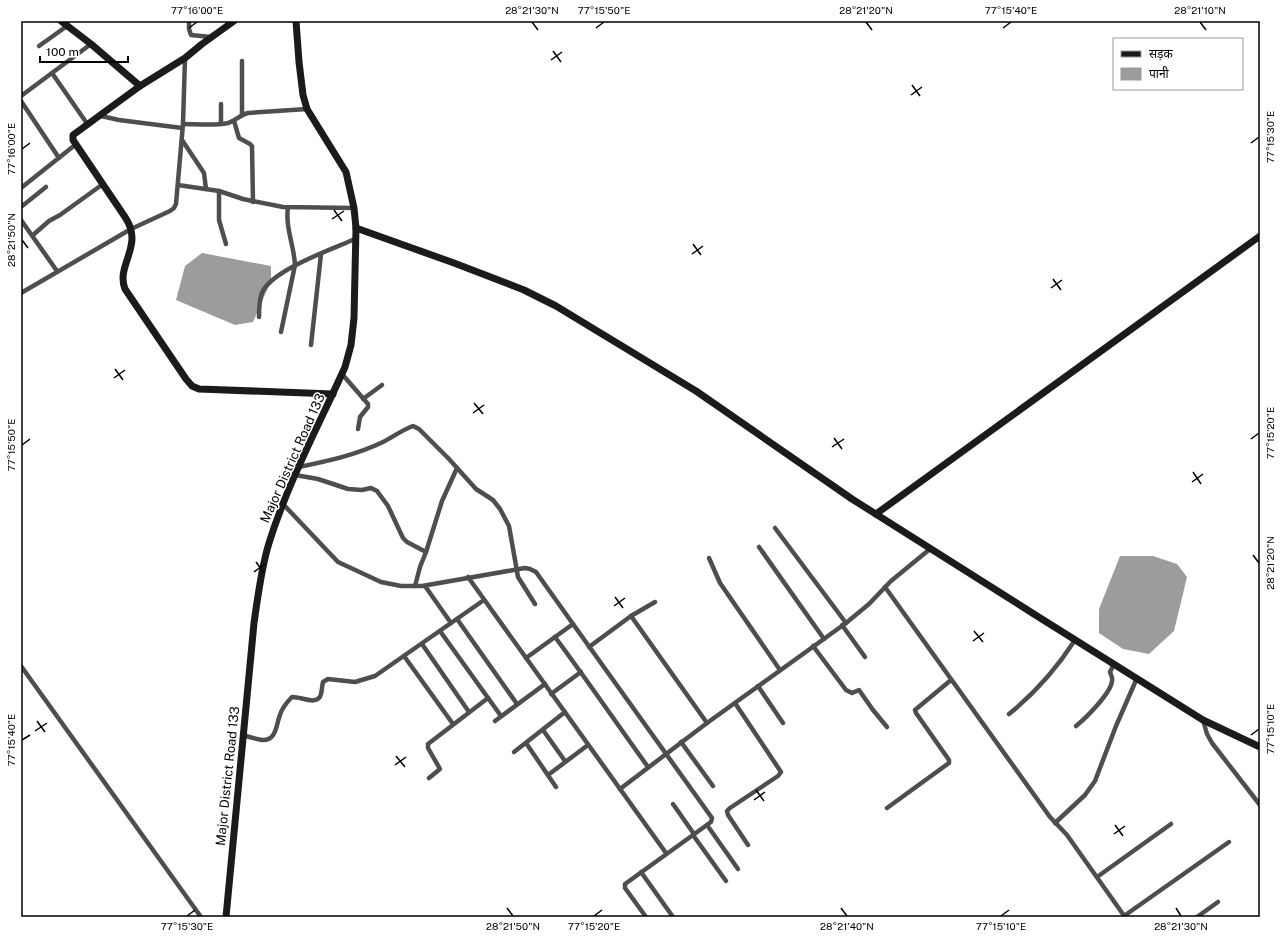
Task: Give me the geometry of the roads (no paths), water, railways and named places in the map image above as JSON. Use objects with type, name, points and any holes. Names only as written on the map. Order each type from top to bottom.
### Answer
[{"type":"street","points":[[61,21],[91,44],[140,86]]},
{"type":"street","points":[[189,21],[191,35],[211,37]]},
{"type":"street","points":[[234,21],[185,58],[140,86],[73,136],[73,140],[125,217],[131,229],[132,238],[130,251],[122,274],[122,282],[138,310],[192,386],[199,389],[214,390],[333,394]]},
{"type":"street","name":"Major District Road 133","points":[[226,917],[254,623],[268,544],[282,503],[348,360],[353,330],[356,228],[354,208],[346,172],[308,109],[304,95],[299,62],[296,21]]},
{"type":"street","points":[[39,46],[68,26]]},
{"type":"street","points":[[21,96],[91,44]]},
{"type":"street","points":[[21,293],[131,229],[174,208],[176,204],[183,126],[185,58]]},
{"type":"street","points":[[242,61],[242,115]]},
{"type":"street","points":[[52,73],[88,125]]},
{"type":"street","points":[[21,101],[59,158]]},
{"type":"street","points":[[221,104],[221,123]]},
{"type":"street","points":[[100,116],[119,120],[183,126],[234,121],[242,115],[308,109]]},
{"type":"street","points":[[234,121],[239,138],[252,146],[253,202]]},
{"type":"street","points":[[182,139],[204,173],[206,189]]},
{"type":"street","points":[[21,188],[75,145]]},
{"type":"street","points":[[33,235],[49,221],[60,215],[103,184]]},
{"type":"street","points":[[178,185],[219,191],[253,202],[288,207],[354,208]]},
{"type":"street","points":[[21,206],[46,187]]},
{"type":"street","points":[[219,191],[219,220],[226,244]]},
{"type":"street","points":[[281,332],[295,265],[295,256],[288,225],[288,207]]},
{"type":"street","points":[[21,220],[57,271]]},
{"type":"street","points":[[356,228],[524,290],[556,306],[696,391],[745,426],[876,514],[1075,640],[1203,720],[1260,747]]},
{"type":"street","points":[[876,514],[1260,236]]},
{"type":"street","points":[[260,317],[259,308],[262,293],[271,281],[295,265],[355,239]]},
{"type":"street","points":[[311,345],[321,254]]},
{"type":"street","points":[[342,374],[368,404],[368,407],[360,417],[358,429]]},
{"type":"street","points":[[364,399],[382,385]]},
{"type":"street","points":[[299,467],[336,460],[362,451],[414,426],[419,429],[476,489],[493,500],[500,509],[509,526],[516,569],[520,582],[535,604]]},
{"type":"street","points":[[415,586],[442,501],[457,468]]},
{"type":"street","points":[[295,475],[318,479],[348,489],[362,490],[371,488],[377,491],[388,506],[403,538],[407,542],[426,552]]},
{"type":"street","points":[[282,503],[338,562],[381,582],[400,586],[425,586],[516,569],[530,568],[536,572],[712,818],[712,821],[707,825],[666,853],[627,882],[624,886],[646,917]]},
{"type":"street","points":[[775,528],[844,624],[865,657]]},
{"type":"street","points":[[759,546],[824,639]]},
{"type":"street","points":[[620,789],[707,723],[844,624],[869,604],[885,587],[930,549]]},
{"type":"street","points":[[709,558],[720,583],[780,670]]},
{"type":"street","points":[[468,577],[666,853]]},
{"type":"street","points":[[425,586],[451,623]]},
{"type":"street","points":[[885,587],[951,680],[1055,823],[1066,834],[1125,917],[1229,842]]},
{"type":"street","points":[[243,735],[262,740],[268,739],[275,732],[280,715],[287,701],[292,696],[297,696],[311,701],[319,699],[324,682],[328,679],[355,682],[366,680],[422,644],[484,600]]},
{"type":"street","points":[[589,647],[631,616],[655,602]]},
{"type":"street","points":[[631,616],[707,723]]},
{"type":"street","points":[[456,619],[517,704]]},
{"type":"street","points":[[526,658],[572,624]]},
{"type":"street","points":[[440,631],[501,716]]},
{"type":"street","points":[[555,637],[648,767]]},
{"type":"street","points":[[1009,714],[1030,696],[1058,665],[1075,640]]},
{"type":"street","points":[[422,644],[469,712]]},
{"type":"street","points":[[813,646],[846,690],[852,693],[859,690],[887,727]]},
{"type":"street","points":[[404,656],[453,724]]},
{"type":"street","points":[[1076,726],[1099,703],[1111,685],[1113,680],[1110,672],[1114,664]]},
{"type":"street","points":[[21,666],[201,917]]},
{"type":"street","points":[[552,694],[581,672]]},
{"type":"street","points":[[1055,823],[1085,795],[1095,781],[1116,726],[1137,678]]},
{"type":"street","points":[[887,808],[949,763],[949,760],[916,714],[915,710],[951,680]]},
{"type":"street","points":[[495,721],[545,684]]},
{"type":"street","points":[[758,686],[783,723]]},
{"type":"street","points":[[429,778],[440,769],[428,748],[428,744],[488,698]]},
{"type":"street","points":[[735,703],[781,772],[778,776],[727,811],[728,815],[748,845]]},
{"type":"street","points":[[514,752],[565,712]]},
{"type":"street","points":[[1203,720],[1207,734],[1212,743],[1260,805]]},
{"type":"street","points":[[542,730],[565,761]]},
{"type":"street","points":[[682,742],[714,786]]},
{"type":"street","points":[[526,743],[556,787]]},
{"type":"street","points":[[548,775],[588,745]]},
{"type":"street","points":[[673,804],[726,881]]},
{"type":"street","points":[[1097,877],[1171,824]]},
{"type":"street","points":[[707,825],[738,869]]},
{"type":"street","points":[[641,872],[674,917]]},
{"type":"street","points":[[1197,917],[1218,902]]},
{"type":"water","points":[[202,253],[271,266],[271,281],[253,322],[235,325],[176,300],[185,266]]},
{"type":"water","points":[[1120,556],[1153,556],[1177,564],[1187,577],[1174,631],[1149,654],[1123,649],[1099,633],[1099,609]]}]
